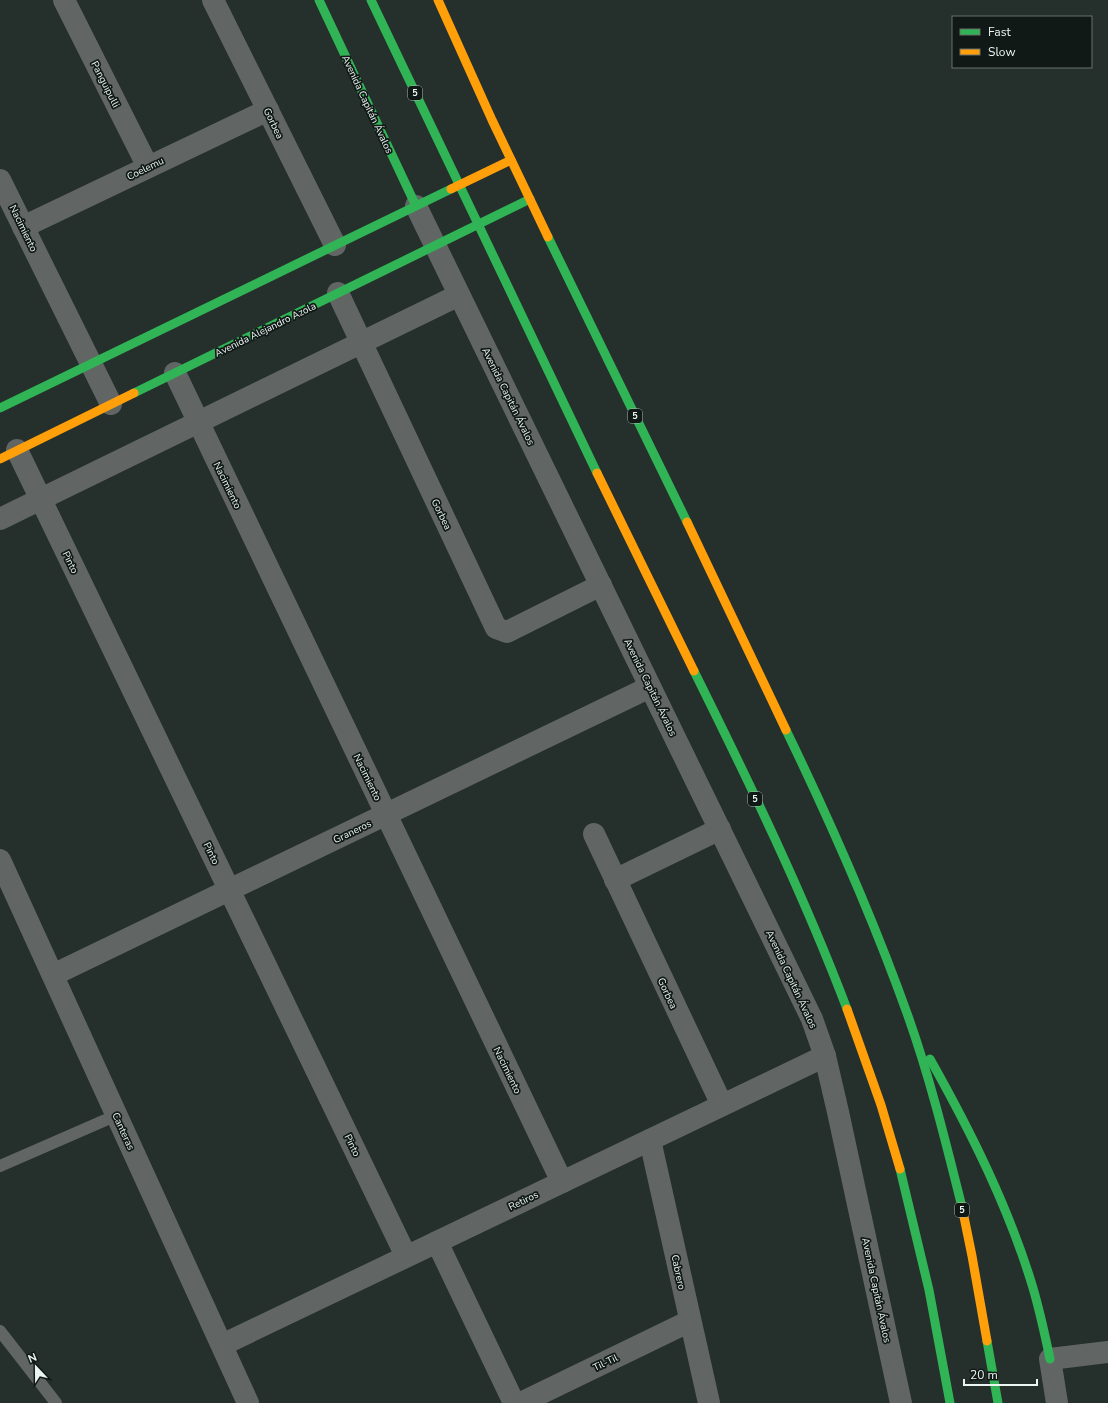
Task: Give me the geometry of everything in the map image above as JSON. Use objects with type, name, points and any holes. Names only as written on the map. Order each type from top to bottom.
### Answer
[{"type":"main road","name":"Avenida Capitán Ávalos","points":[[319,0],[416,206]]},
{"type":"main road","name":"5","points":[[371,0],[458,186],[770,830],[838,985],[880,1102],[902,1174],[928,1283],[950,1403]]},
{"type":"main road","name":"5","points":[[438,0],[511,160],[820,799],[861,893],[909,1020],[937,1112],[970,1245],[998,1403]]},
{"type":"main road","points":[[0,408],[511,160]]},
{"type":"main road","name":"Avenida Alejandro Azola","points":[[9,454],[530,199]]},
{"type":"main road","points":[[909,1020],[949,1092],[994,1184],[1015,1236],[1030,1282],[1042,1321],[1050,1359]]},
{"type":"street","name":"Panguipulli","points":[[64,0],[148,167]]},
{"type":"street","name":"Gorbea","points":[[213,0],[335,246]]},
{"type":"street","name":"Coelemu","points":[[23,227],[268,110]]},
{"type":"street","name":"Nacimiento","points":[[0,180],[111,404]]},
{"type":"street","name":"Avenida Capitán Ávalos","points":[[416,206],[812,1019],[825,1056],[838,1112],[901,1403]]},
{"type":"street","name":"Gorbea","points":[[338,293],[360,344],[496,628],[507,632],[601,585]]},
{"type":"street","points":[[0,519],[459,295]]},
{"type":"street","name":"Nacimiento","points":[[175,373],[562,1182]]},
{"type":"street","name":"Pinto","points":[[9,454],[41,499],[406,1256]]},
{"type":"street","name":"Graneros","points":[[53,975],[650,687]]},
{"type":"street","points":[[615,880],[720,829]]},
{"type":"street","name":"Gorbea","points":[[594,834],[722,1105]]},
{"type":"street","name":"Canteras","points":[[0,860],[248,1403]]},
{"type":"street","name":"Retiros","points":[[222,1345],[825,1056]]},
{"type":"street","name":"Cabrero","points":[[650,1140],[709,1403]]},
{"type":"street","points":[[437,1242],[514,1403]]},
{"type":"street","name":"Til-Til","points":[[521,1403],[690,1321]]},
{"type":"street","points":[[1057,1403],[1050,1359],[1108,1352]]},
{"type":"lane","points":[[0,1166],[117,1115]]},
{"type":"lane","points":[[0,1331],[56,1403]]},
{"type":"traffic: fast","points":[[319,0],[416,206]]},
{"type":"traffic: fast","points":[[371,0],[597,473]]},
{"type":"traffic: fast","points":[[0,408],[451,189]]},
{"type":"traffic: fast","points":[[134,393],[530,199]]},
{"type":"traffic: fast","points":[[548,237],[687,522]]},
{"type":"traffic: fast","points":[[694,671],[794,880],[847,1009]]},
{"type":"traffic: fast","points":[[786,730],[851,871],[895,979],[931,1087],[962,1207]]},
{"type":"traffic: fast","points":[[930,1059],[974,1142],[1013,1229],[1033,1288],[1050,1359]]},
{"type":"traffic: fast","points":[[900,1169],[929,1290],[950,1403]]},
{"type":"traffic: fast","points":[[987,1341],[998,1403]]},
{"type":"traffic: slow","points":[[438,0],[492,120],[548,237]]},
{"type":"traffic: slow","points":[[451,189],[511,160]]},
{"type":"traffic: slow","points":[[0,459],[134,393]]},
{"type":"traffic: slow","points":[[597,473],[694,671]]},
{"type":"traffic: slow","points":[[687,522],[786,730]]},
{"type":"traffic: slow","points":[[847,1009],[881,1105],[900,1169]]},
{"type":"traffic: slow","points":[[962,1207],[987,1341]]}]
